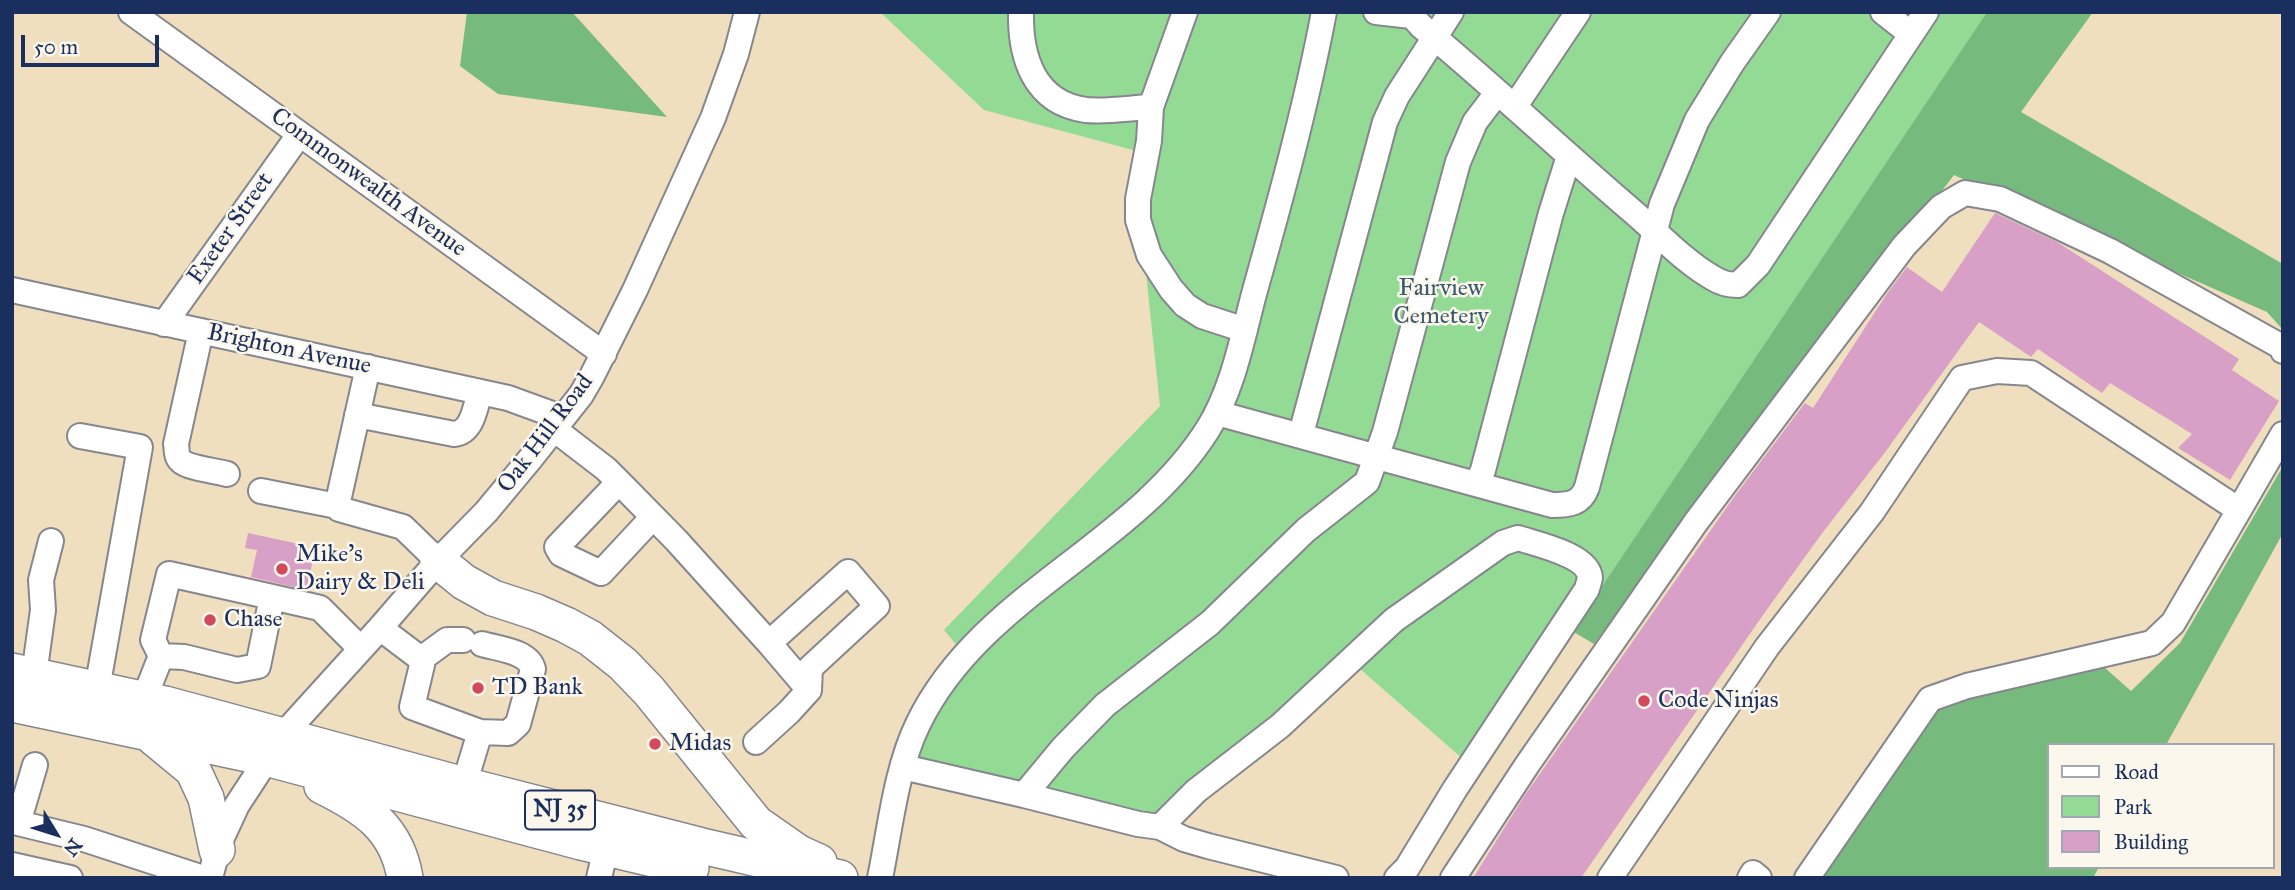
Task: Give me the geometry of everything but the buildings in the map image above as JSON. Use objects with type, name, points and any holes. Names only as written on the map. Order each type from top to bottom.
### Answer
[{"type":"highway","points":[[438,561],[464,582],[493,598],[536,612],[590,638],[623,664],[649,691],[755,823],[799,853],[858,878]]},
{"type":"highway","name":"NJ 35","points":[[23,673],[97,689],[145,716]]},
{"type":"highway","name":"NJ 35","points":[[12,704],[145,716],[274,747],[464,785],[702,846],[841,878]]},
{"type":"highway","points":[[145,716],[193,770],[206,798],[210,869]]},
{"type":"highway","points":[[274,747],[385,827],[395,845],[405,878]]},
{"type":"highway","name":"NJ 35","points":[[274,747],[602,863],[732,878]]},
{"type":"street","name":"Commonwealth Avenue","points":[[131,12],[604,354]]},
{"type":"street","name":"Oak Hill Road","points":[[210,869],[237,805],[274,747],[438,561],[486,512],[581,395],[604,354],[713,118],[736,54],[747,12]]},
{"type":"street","points":[[1021,12],[1020,32],[1024,57],[1033,76],[1050,95],[1066,104],[1086,110],[1151,107]]},
{"type":"street","points":[[1185,12],[1151,107],[1149,141],[1138,198],[1138,220],[1149,255],[1185,305],[1202,316],[1245,330]]},
{"type":"street","points":[[880,878],[903,767],[917,725],[935,694],[976,642],[1009,611],[1150,497],[1199,441],[1217,413],[1245,330],[1310,84],[1324,12],[1340,12]]},
{"type":"street","points":[[1376,12],[1412,14],[1434,37],[1655,231],[1713,278],[1728,285],[1738,285],[1758,265],[1926,12]]},
{"type":"street","points":[[1301,434],[1385,122],[1396,96],[1451,12]]},
{"type":"street","points":[[1024,795],[1063,748],[1105,705],[1210,623],[1306,530],[1367,482],[1385,432],[1458,162],[1475,122],[1506,99],[1578,12]]},
{"type":"street","points":[[1217,413],[1552,505],[1578,502],[1584,496],[1662,204],[1697,120],[1768,12]]},
{"type":"street","points":[[1883,12],[1911,34]]},
{"type":"street","name":"Exeter Street","points":[[164,324],[299,135]]},
{"type":"street","points":[[1478,484],[1551,213],[1569,156]]},
{"type":"street","points":[[1453,878],[1527,765],[1696,522],[1896,256],[1941,207],[1965,193],[2000,199],[2110,251],[2253,330],[2281,347],[2283,351]]},
{"type":"street","name":"Brighton Avenue","points":[[12,290],[508,398],[558,423],[653,517],[809,690]]},
{"type":"street","points":[[201,331],[176,444],[177,454],[181,462],[227,474]]},
{"type":"street","points":[[337,506],[368,367]]},
{"type":"street","points":[[1610,878],[1767,647],[1872,512],[1962,378],[1997,371],[2031,373],[2239,510]]},
{"type":"street","points":[[357,415],[462,434],[468,427],[480,392]]},
{"type":"street","points":[[1807,878],[1930,699],[1967,687],[2152,643],[2173,623],[2283,434]]},
{"type":"street","points":[[80,436],[140,447],[97,689]]},
{"type":"street","points":[[619,482],[557,547],[561,554],[601,573],[653,517]]},
{"type":"street","points":[[261,491],[337,506],[339,509],[403,527],[438,561]]},
{"type":"street","points":[[1518,538],[1533,499]]},
{"type":"street","points":[[1160,827],[1196,791],[1280,726],[1394,620],[1503,543],[1518,538],[1580,561],[1587,569],[1590,579],[1587,589],[1455,789],[1407,868],[1397,878]]},
{"type":"street","points":[[23,673],[43,610],[41,580],[51,541]]},
{"type":"street","points":[[756,742],[809,690],[810,668],[877,606],[848,572],[769,643]]},
{"type":"street","points":[[145,716],[160,656],[153,640],[169,574],[320,608],[360,649]]},
{"type":"street","points":[[160,656],[184,657],[237,670],[258,666],[272,597]]},
{"type":"street","points":[[380,628],[421,659],[412,707],[480,732],[508,733],[518,724],[533,669],[531,662],[525,657],[473,642],[447,640],[421,659]]},
{"type":"street","points":[[464,785],[480,732]]},
{"type":"street","points":[[35,765],[15,823],[210,869]]},
{"type":"street","points":[[903,767],[1160,827],[1184,839],[1208,846],[1336,878]]},
{"type":"street","points":[[12,865],[70,878]]},
{"type":"street","points":[[1750,878],[1753,873],[1759,878]]},
{"type":"green space","points":[[467,12],[572,12],[667,117],[498,94],[460,66]]},
{"type":"green space","name":"Fairview Cemetery","points":[[880,12],[1987,12],[1479,773],[1351,661],[1158,833],[900,773],[965,655],[944,630],[1160,406],[1133,150],[984,110]]},
{"type":"green space","points":[[1987,12],[2093,12],[2021,112],[2283,264],[2283,330],[2267,312],[1954,175],[1594,644],[1572,631]]},
{"type":"green space","points":[[2283,466],[2283,533],[2167,743],[2046,743],[2046,869],[2098,869],[2093,878],[1822,878],[1936,702],[2096,660],[2131,691],[2180,643]]},
{"type":"place","name":"Mike's Dairy & Deli","points":[[282,569]]},
{"type":"place","name":"Chase","points":[[210,620]]},
{"type":"place","name":"TD Bank","points":[[478,688]]},
{"type":"place","name":"Code Ninjas","points":[[1644,701]]},
{"type":"place","name":"Midas","points":[[655,744]]}]
